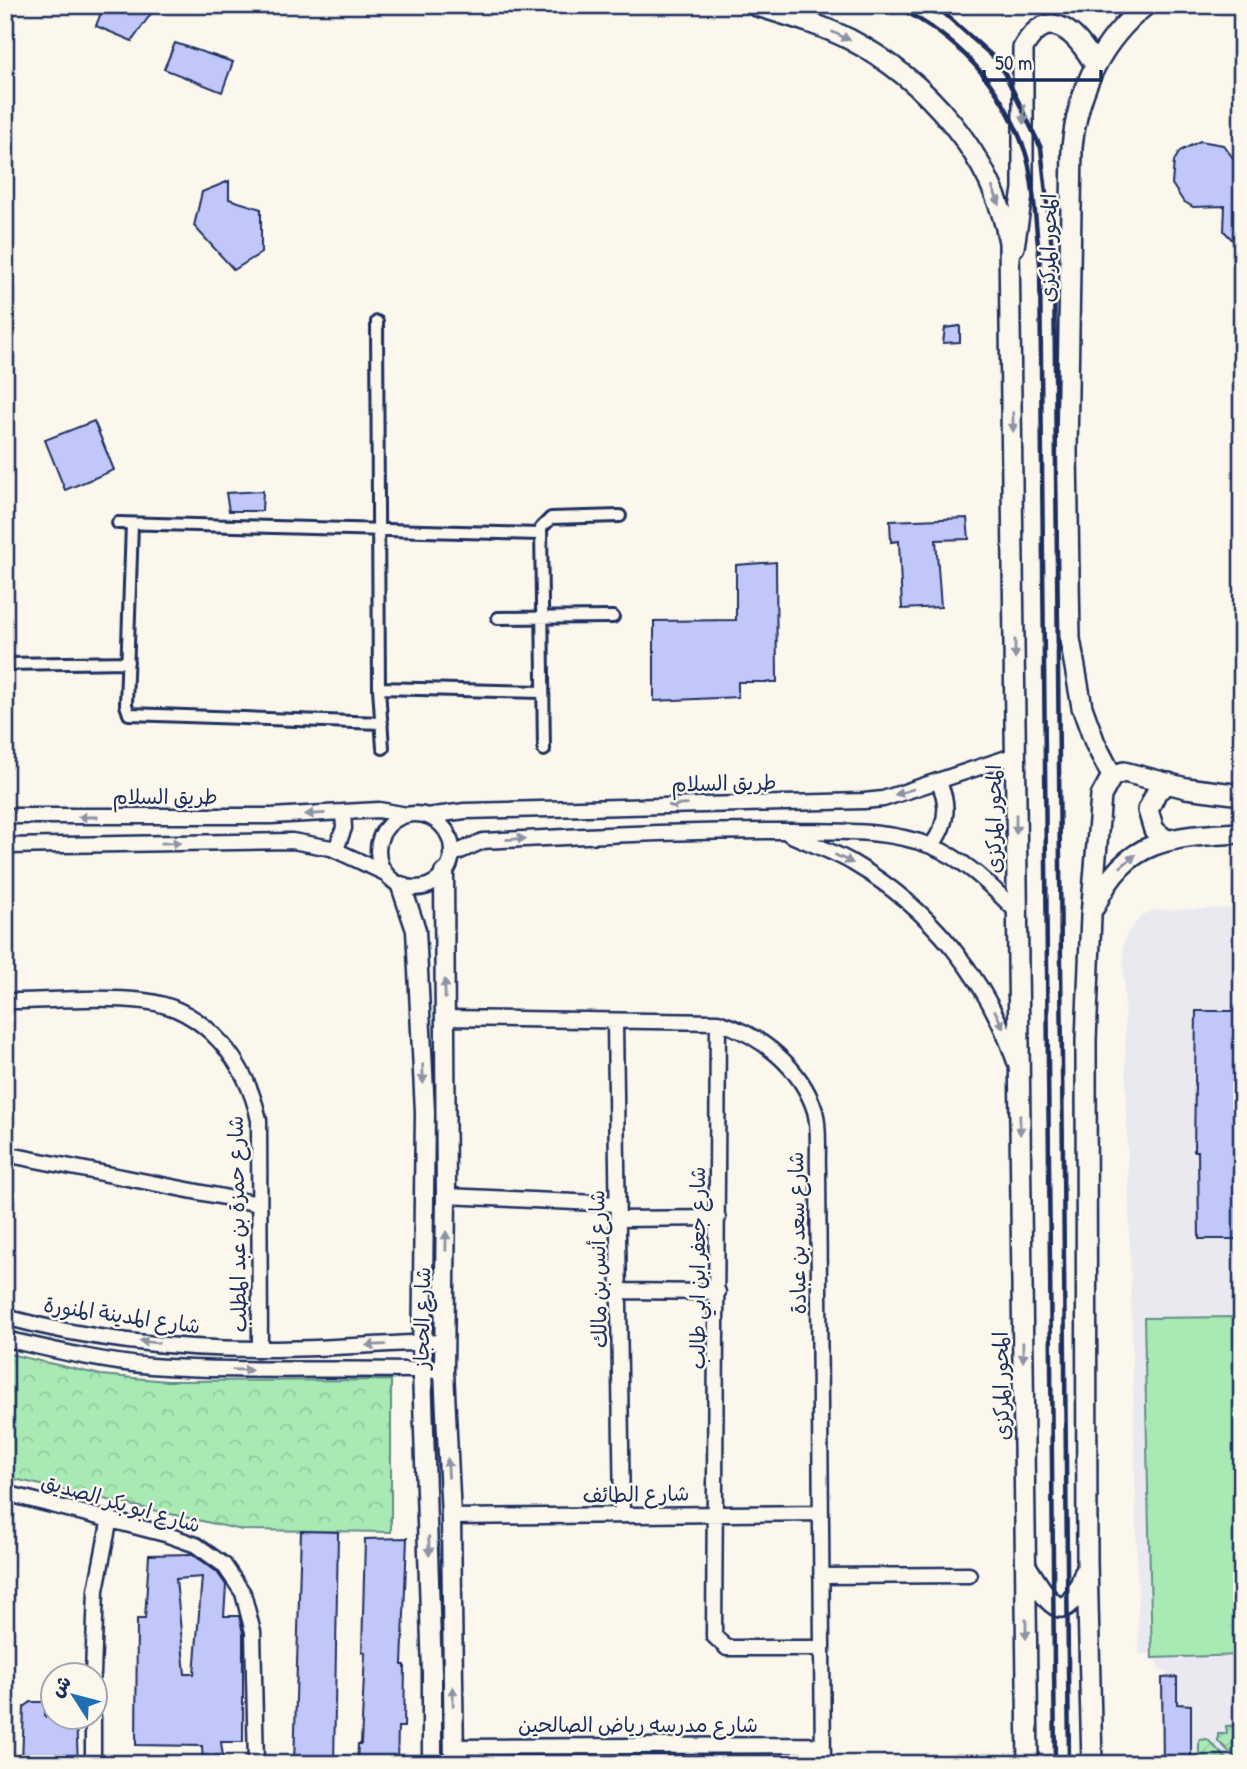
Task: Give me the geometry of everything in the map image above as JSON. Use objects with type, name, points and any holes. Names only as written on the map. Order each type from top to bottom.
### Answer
[{"type":"main road","name":"المحور المركزى","points":[[754,5],[849,39],[914,85],[962,138],[984,169],[1000,205],[1011,261],[1015,910],[1020,1077],[1028,1764]]},
{"type":"main road","name":"المحور المركزى","points":[[1112,776],[1095,743],[1082,707],[1070,639],[1067,451],[1072,147],[1078,107],[1095,65],[1113,37],[1146,5]]},
{"type":"main road","points":[[1011,261],[1023,190],[1023,48],[1028,39],[1045,27],[1065,28],[1080,40],[1095,65]]},
{"type":"main road","points":[[1092,1764],[1087,1562],[1086,1040],[1091,916],[1101,796],[1112,776],[1124,772],[1169,783],[1242,795]]},
{"type":"main road","points":[[1165,839],[1150,824],[1148,810],[1157,791],[1169,783]]},
{"type":"main road","points":[[1091,916],[1111,876],[1135,854],[1165,839],[1242,833]]},
{"type":"main road","points":[[1026,1565],[1047,1600],[1055,1606],[1064,1607],[1076,1599],[1087,1562]]},
{"type":"street","points":[[377,322],[379,688],[383,748]]},
{"type":"street","points":[[544,750],[541,534],[544,523],[551,518],[620,516]]},
{"type":"street","points":[[118,523],[380,532],[541,534]]},
{"type":"street","points":[[132,524],[126,709],[132,716],[382,723]]},
{"type":"street","points":[[498,618],[613,617]]},
{"type":"street","points":[[5,664],[128,662]]},
{"type":"street","points":[[379,688],[542,692]]},
{"type":"street","name":"طريق السلام","points":[[427,816],[472,810],[850,802],[883,799],[1016,755]]},
{"type":"street","points":[[931,846],[941,832],[946,815],[945,797],[938,781]]},
{"type":"street","name":"طريق السلام","points":[[5,816],[176,817],[379,810],[407,815]]},
{"type":"street","points":[[336,849],[344,828],[343,812]]},
{"type":"street","points":[[5,846],[292,841],[336,849],[384,873],[401,886],[420,888],[437,880],[444,873],[451,855],[452,845],[443,827],[427,816],[407,815],[389,825],[383,833],[378,853],[384,873]]},
{"type":"street","points":[[451,855],[483,841],[695,831],[884,835],[931,846],[971,867],[1015,910]]},
{"type":"street","points":[[781,831],[851,862],[887,886],[926,919],[982,986],[1003,1026],[1020,1077]]},
{"type":"street","name":"شارع الحجاز","points":[[444,873],[444,1371],[451,1517],[454,1756]]},
{"type":"street","name":"شارع الحجاز","points":[[401,886],[414,921],[425,1112],[422,1370],[432,1673],[432,1764]]},
{"type":"street","name":"شارع حمزة بن عبد المطلب","points":[[5,1001],[145,1001],[186,1015],[205,1027],[235,1059],[254,1098],[259,1119],[260,1349]]},
{"type":"street","name":"شارع سعد بن عبادة","points":[[445,1018],[615,1023],[718,1022],[754,1037],[772,1049],[800,1081],[816,1114],[823,1764]]},
{"type":"street","name":"شارع جعفر ابن ابي طالب","points":[[718,1022],[716,1641],[727,1648],[822,1648]]},
{"type":"street","name":"شارع أنس بن مالك","points":[[615,1023],[622,1515]]},
{"type":"street","points":[[5,1154],[260,1204]]},
{"type":"street","points":[[446,1196],[718,1218]]},
{"type":"street","points":[[619,1291],[718,1292]]},
{"type":"street","name":"شارع المدينة المنورة","points":[[5,1317],[121,1339],[206,1348],[260,1349],[444,1342]]},
{"type":"street","name":"شارع المدينة المنورة","points":[[5,1339],[75,1355],[149,1366],[268,1371],[444,1371]]},
{"type":"street","name":"شارع ابو بكر الصديق","points":[[5,1493],[110,1518],[196,1545],[224,1565],[243,1592],[253,1632],[256,1764]]},
{"type":"street","name":"شارع الطائف","points":[[451,1517],[821,1513]]},
{"type":"street","points":[[94,1660],[96,1590],[110,1518]]},
{"type":"street","points":[[821,1576],[969,1575]]},
{"type":"street","points":[[93,1730],[93,1764]]},
{"type":"street","name":"شارع مدرسه رياض الصالحين","points":[[454,1756],[822,1745]]},
{"type":"shaded area","points":[[1242,908],[1242,1764],[1163,1764],[1162,1678],[1166,1678],[1166,1670],[1159,1670],[1158,1661],[1150,1660],[1150,1654],[1139,1654],[1123,944],[1130,929],[1143,915],[1154,910]]},
{"type":"green space","points":[[1242,1317],[1242,1655],[1152,1658],[1144,1318]]},
{"type":"green space","points":[[5,1353],[101,1375],[167,1381],[391,1380],[391,1532],[242,1530],[5,1477]]},
{"type":"green space","points":[[1242,1725],[1242,1764],[1218,1741],[1218,1734],[1227,1734],[1226,1726]]},
{"type":"green space","points":[[1207,1739],[1232,1764],[1199,1764],[1199,1740]]},
{"type":"building","points":[[104,5],[137,5],[152,12],[132,41],[96,26]]},
{"type":"building","points":[[175,43],[233,62],[222,92],[164,69]]},
{"type":"building","points":[[1200,141],[1223,145],[1237,163],[1239,175],[1235,197],[1242,194],[1242,250],[1224,231],[1225,206],[1193,207],[1183,201],[1172,184],[1174,161],[1180,151]]},
{"type":"building","points":[[229,181],[229,199],[261,209],[261,253],[234,270],[194,226],[202,192]]},
{"type":"building","points":[[960,326],[960,342],[943,343],[945,328]]},
{"type":"building","points":[[94,421],[114,470],[65,490],[45,440]]},
{"type":"building","points":[[263,491],[262,511],[229,511],[226,493]]},
{"type":"building","points":[[967,518],[969,539],[936,540],[941,607],[902,609],[899,541],[891,542],[890,521]]},
{"type":"building","points":[[776,562],[777,682],[738,682],[738,697],[654,701],[654,621],[736,620],[736,565]]},
{"type":"building","points":[[1196,1011],[1242,1011],[1242,1239],[1199,1239],[1198,1151],[1194,1151]]},
{"type":"building","points":[[301,1531],[338,1532],[334,1764],[294,1764]]},
{"type":"building","points":[[407,1538],[402,1665],[405,1665],[404,1727],[398,1727],[397,1764],[357,1764],[358,1744],[361,1744],[365,1652],[362,1652],[365,1539]]},
{"type":"building","points":[[192,1554],[217,1572],[226,1585],[224,1616],[239,1616],[243,1633],[243,1742],[221,1742],[224,1764],[203,1764],[202,1746],[136,1745],[137,1619],[145,1619],[149,1555]],"holes":[[[202,1577],[194,1674],[185,1674],[176,1579]]]},
{"type":"building","points":[[1177,1677],[1177,1704],[1191,1705],[1191,1764],[1163,1764],[1162,1678]]},
{"type":"building","points":[[31,1702],[38,1702],[38,1730],[77,1730],[78,1764],[22,1764],[24,1707]]},
{"type":"railway","points":[[893,5],[938,32],[957,47],[990,83],[1003,104],[1028,162],[1040,263],[1055,1764]]},
{"type":"railway","points":[[935,5],[999,62],[1041,148],[1054,266],[1069,1764]]}]
